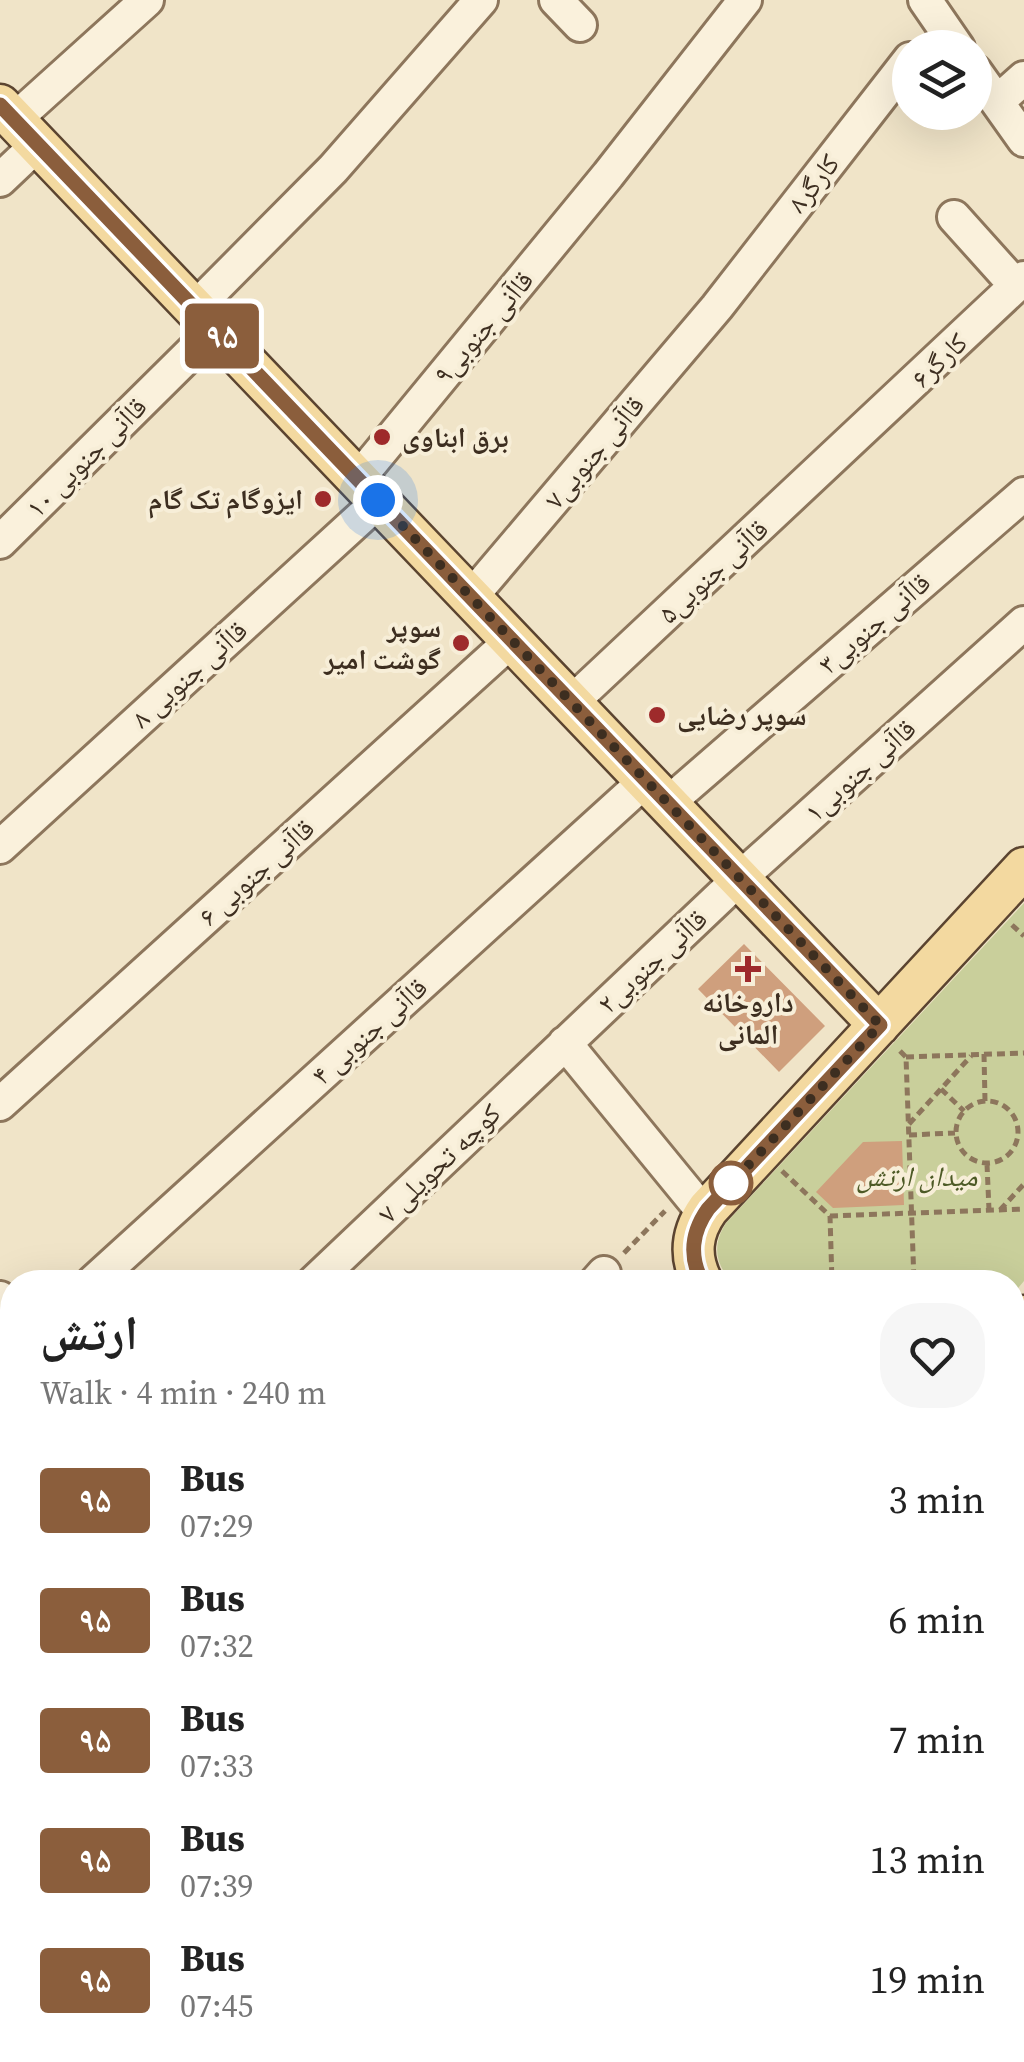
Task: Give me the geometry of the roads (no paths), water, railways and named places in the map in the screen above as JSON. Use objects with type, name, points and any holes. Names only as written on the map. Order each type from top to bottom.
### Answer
[{"type":"main road","points":[[18,123],[880,1025]]},
{"type":"main road","points":[[697,1270],[693,1262],[699,1226],[761,1152],[1024,868]]},
{"type":"street","points":[[0,180],[18,123],[147,0]]},
{"type":"street","name":"قاآنی جنوبی ۱۰","points":[[0,542],[205,319],[480,0]]},
{"type":"street","points":[[556,0],[580,25]]},
{"type":"street","name":"قاآنی جنوبی۹","points":[[368,490],[745,0]]},
{"type":"street","points":[[997,102],[1024,78]]},
{"type":"street","name":"کارگر۸","points":[[716,307],[892,83]]},
{"type":"street","points":[[992,95],[1024,140]]},
{"type":"street","points":[[954,217],[1020,282]]},
{"type":"street","name":"کارگر۶","points":[[854,440],[1020,282]]},
{"type":"street","name":"قاآنی جنوبی۷","points":[[471,598],[716,307]]},
{"type":"street","name":"قاآنی جنوبی۵","points":[[572,702],[854,440]]},
{"type":"street","name":"قاآنی جنوبی ۸","points":[[0,847],[368,490]]},
{"type":"street","name":"قاآنی جنوبی۳","points":[[657,792],[946,562],[1024,494]]},
{"type":"street","name":"قاآنی جنوبی۱","points":[[740,878],[1024,624]]},
{"type":"street","name":"قاآنی جنوبی ۶","points":[[0,1104],[512,640]]},
{"type":"street","name":"قاآنی جنوبی ۴","points":[[107,1270],[657,792]]},
{"type":"street","name":"۲قاآنی جنوبی","points":[[565,1043],[740,878]]},
{"type":"street","points":[[565,1043],[699,1226]]},
{"type":"street","name":"کوچه تحویلی ۷","points":[[327,1270],[565,1043]]},
{"type":"place","name":"برق ابناوی","points":[[382,437]]},
{"type":"place","name":"ایزوگام تک گام","points":[[323,499]]},
{"type":"place","name":"سوپر گوشت امیر","points":[[461,643]]},
{"type":"place","name":"سوپر رضایی","points":[[657,715]]},
{"type":"place","name":"داروخانه المانی","points":[[748,969]]},
{"type":"park label","name":"میدان ارتش","points":[[917,1176]]}]
